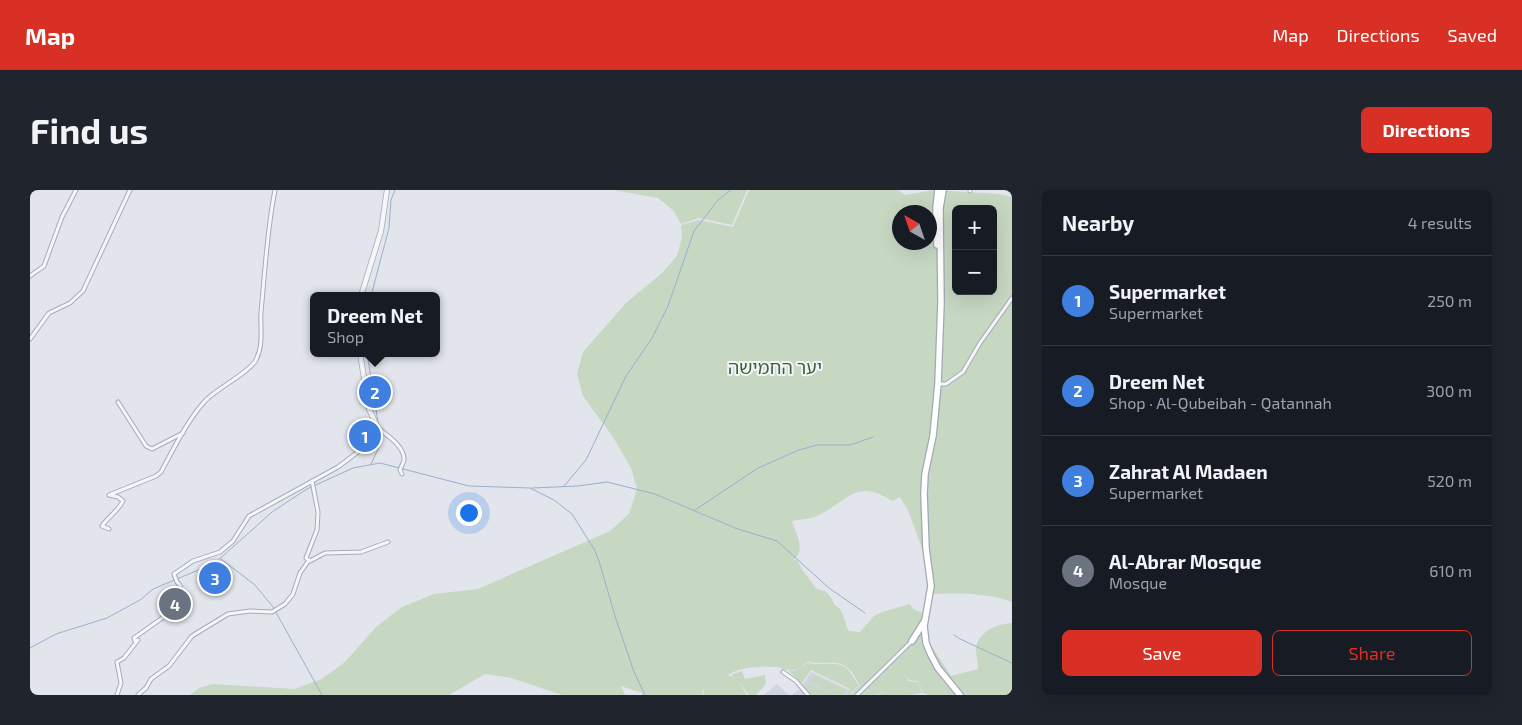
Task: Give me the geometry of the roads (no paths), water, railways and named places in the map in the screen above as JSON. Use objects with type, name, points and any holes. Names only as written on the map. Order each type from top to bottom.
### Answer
[{"type":"main road","points":[[938,190],[936,225],[941,292]]},
{"type":"main road","points":[[943,190],[940,213],[941,303],[938,384],[933,436],[925,474],[925,521],[931,586],[925,634],[926,644],[938,668],[960,695]]},
{"type":"main road","points":[[912,641],[926,618]]},
{"type":"street","points":[[30,276],[44,266],[62,217],[76,190]]},
{"type":"street","points":[[30,340],[49,313],[70,303],[82,291],[130,190]]},
{"type":"street","points":[[109,529],[102,526],[123,502],[118,497],[109,495],[156,476],[206,400],[255,363],[262,345],[263,296],[270,216],[275,190]]},
{"type":"street","points":[[362,292],[381,231],[387,190]]},
{"type":"street","points":[[938,384],[946,384],[963,372],[980,343],[1012,298]]},
{"type":"street","points":[[361,357],[369,409],[378,428],[392,439],[402,452],[404,460],[400,470],[402,474]]},
{"type":"street","points":[[118,402],[146,446],[152,449],[183,433]]},
{"type":"street","points":[[117,695],[121,682],[117,662],[124,658],[138,640],[134,638],[165,616],[174,616],[183,605],[180,585],[174,574],[192,561],[220,552],[233,541],[249,516],[338,467],[371,442],[378,428]]},
{"type":"street","points":[[138,695],[146,688],[151,679],[168,666],[192,636],[228,614],[250,611],[272,612],[285,604],[293,594],[300,573],[308,560],[306,558],[317,530],[318,512],[312,481]]},
{"type":"street","points":[[308,560],[310,561],[328,552],[362,552],[388,542]]},
{"type":"street","points":[[165,616],[165,611],[173,597],[180,592]]},
{"type":"street","points":[[857,695],[912,641],[918,636],[925,634]]},
{"type":"street","points":[[783,672],[796,680],[808,695]]},
{"type":"waterway","points":[[372,292],[389,228],[391,200],[395,190]]},
{"type":"waterway","points":[[564,486],[586,460],[626,376],[652,338],[668,306],[694,231],[718,200],[731,190]]},
{"type":"waterway","points":[[368,357],[378,422]]},
{"type":"waterway","points":[[371,464],[379,447],[378,431]]},
{"type":"waterway","points":[[695,510],[758,468],[799,450],[817,445],[850,445],[873,437]]},
{"type":"waterway","points":[[30,648],[56,634],[107,618],[140,600],[153,589],[215,563],[272,512],[307,489],[353,468],[380,463],[469,486],[530,488],[554,500],[572,514],[594,549],[599,561],[634,672],[645,695]]},
{"type":"waterway","points":[[532,488],[578,486],[607,482],[655,494],[735,528],[777,541],[829,588],[865,613]]},
{"type":"waterway","points":[[221,559],[255,585],[273,607],[322,695]]},
{"type":"waterway","points":[[954,635],[1012,663]]},
{"type":"place","name":"Dreem Net","points":[[375,392]]},
{"type":"place","name":"Supermarket","points":[[365,436]]},
{"type":"place","name":"Zahrat Al Madaen","points":[[215,578]]},
{"type":"place","name":"Al-Abrar Mosque","points":[[175,604]]},
{"type":"park label","name":"יער החמישה","points":[[775,368]]}]
